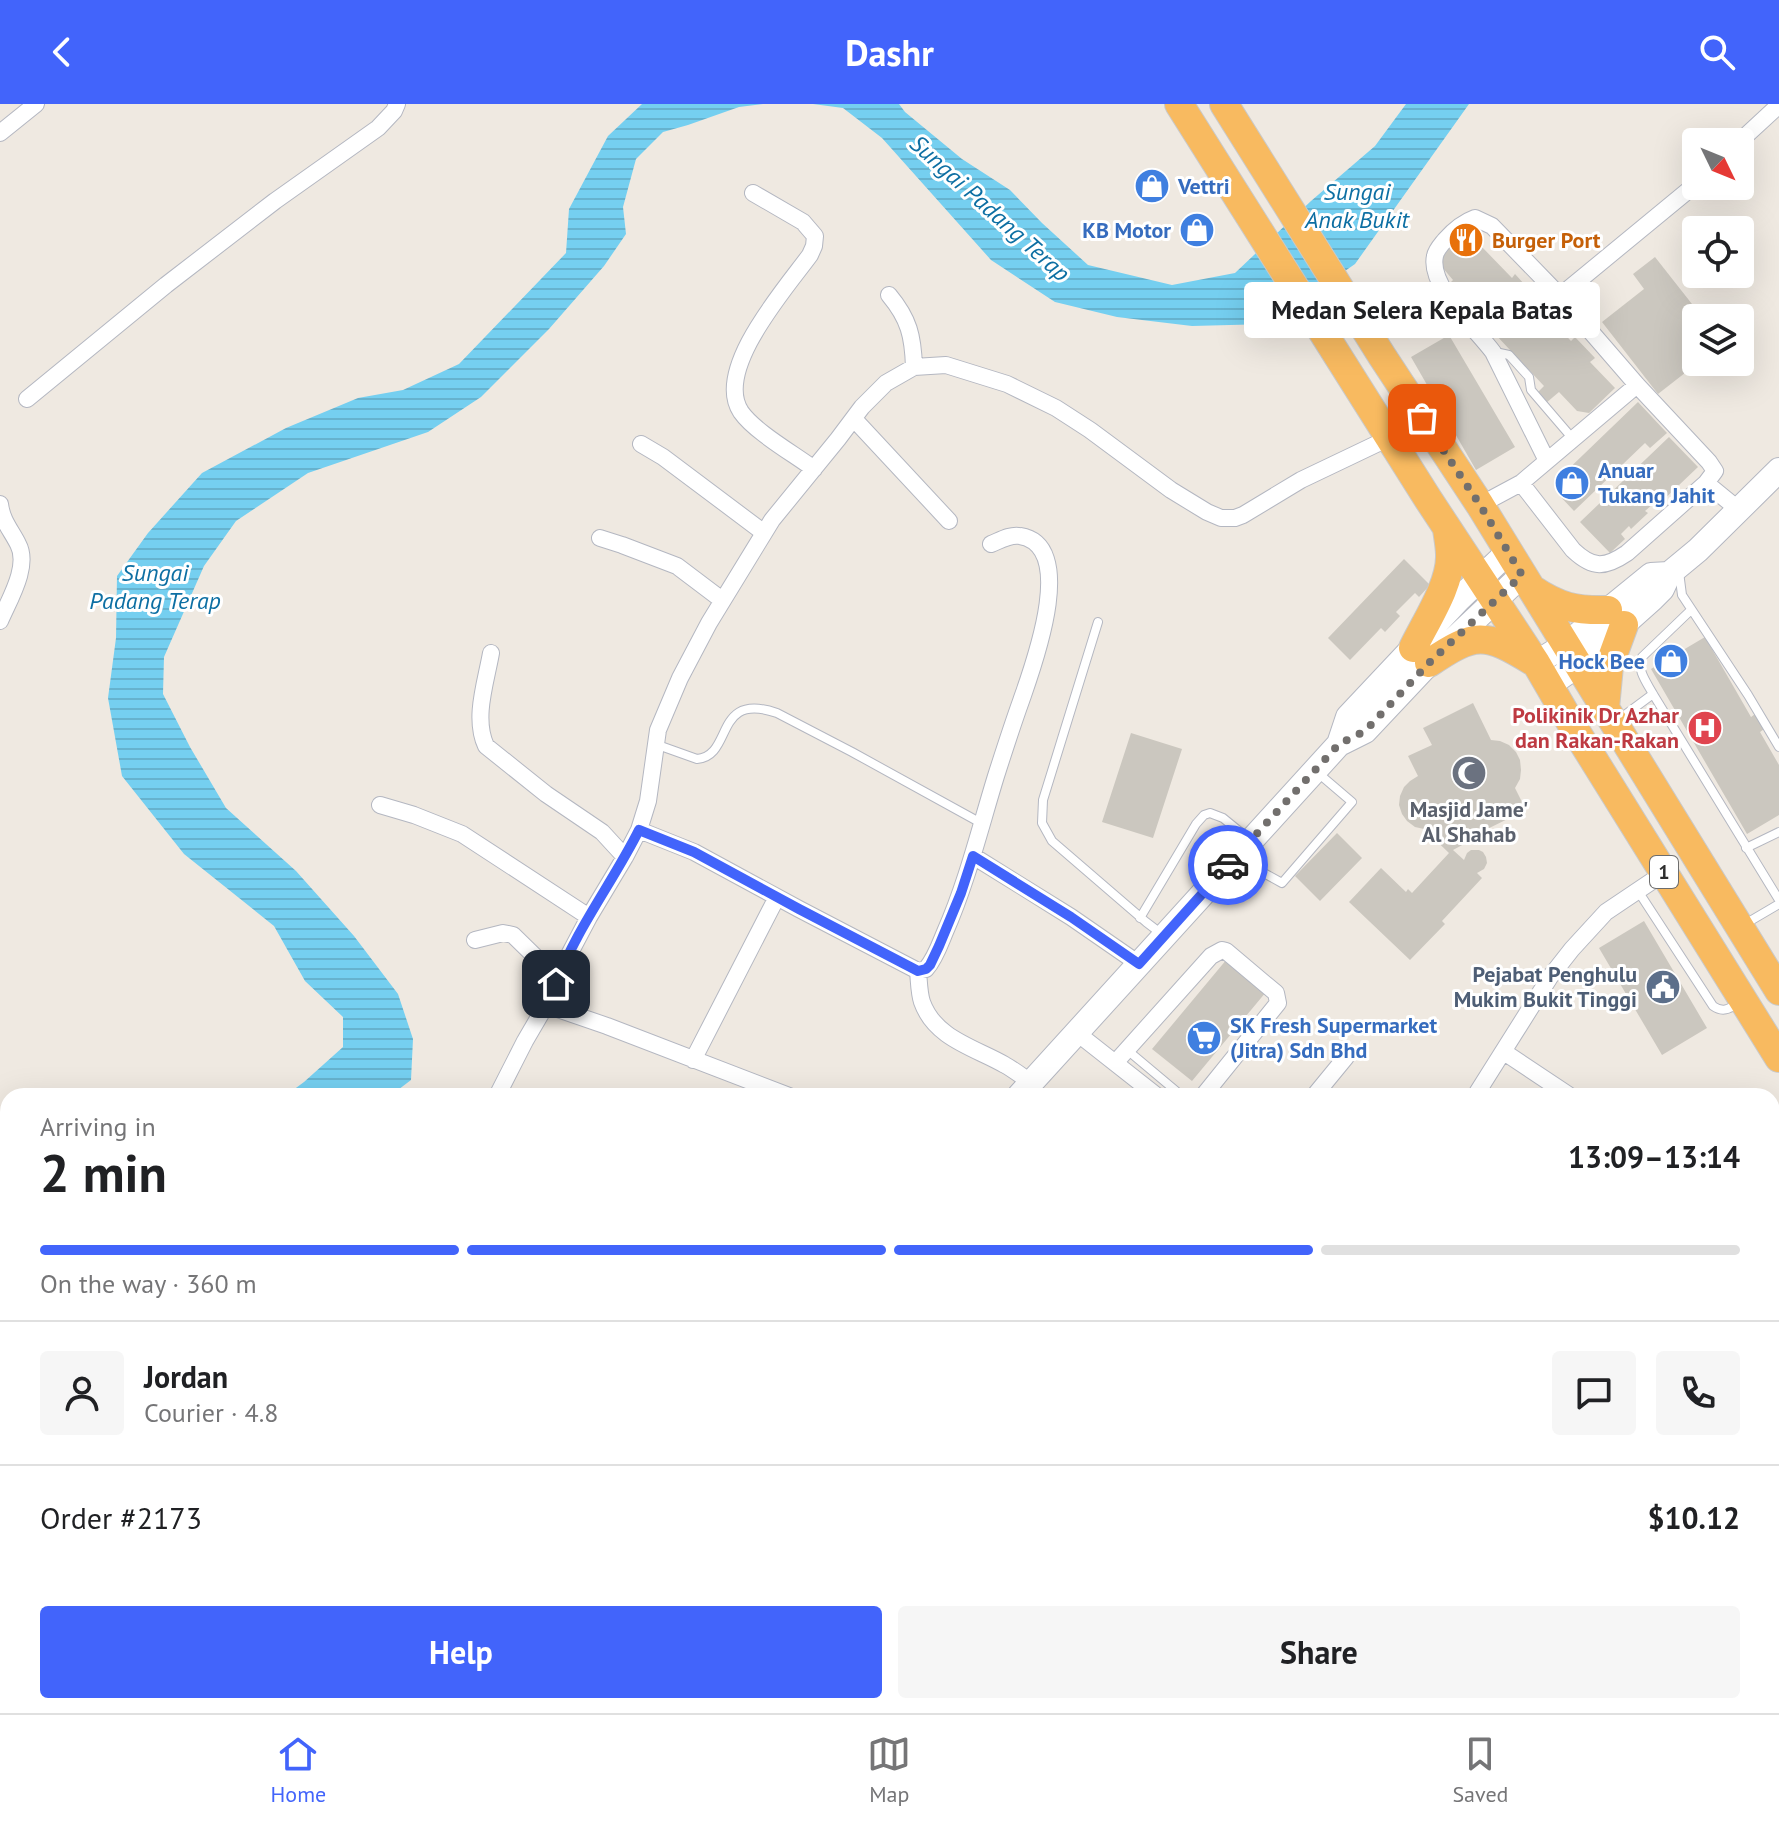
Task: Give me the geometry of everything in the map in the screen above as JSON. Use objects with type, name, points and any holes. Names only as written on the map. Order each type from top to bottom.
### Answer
[{"type":"highway","name":"1","points":[[1179,104],[1542,674],[1779,1058]]},
{"type":"highway","name":"1","points":[[1224,104],[1382,356],[1480,505],[1740,927],[1777,981]]},
{"type":"highway","points":[[1421,656],[1448,574],[1450,555],[1446,527]]},
{"type":"highway","points":[[1519,571],[1547,599],[1570,609],[1616,618],[1609,666],[1610,715]]},
{"type":"highway","points":[[1421,656],[1476,638],[1503,643],[1542,674]]},
{"type":"main road","points":[[1542,674],[1616,618],[1651,575],[1674,571],[1779,470]]},
{"type":"main road","points":[[1027,1088],[1339,744],[1365,731],[1421,656],[1487,590],[1519,571]]},
{"type":"street","points":[[0,133],[36,104]]},
{"type":"street","points":[[27,399],[263,210],[378,128],[398,104]]},
{"type":"street","points":[[1754,128],[1779,105]]},
{"type":"street","points":[[753,193],[803,222],[815,236],[810,255],[758,328],[743,355],[735,381],[737,404],[743,414],[769,437],[814,469]]},
{"type":"street","points":[[1560,296],[1682,196]]},
{"type":"street","points":[[1521,483],[1573,550],[1592,564],[1601,565],[1613,563],[1627,553],[1706,483],[1715,471],[1560,296],[1492,226],[1475,218],[1452,233],[1435,255],[1438,280],[1447,296],[1493,352],[1547,461]]},
{"type":"street","points":[[889,295],[900,309],[911,334],[914,367]]},
{"type":"street","points":[[501,1088],[589,917],[639,830],[648,801],[658,730],[670,700],[722,600],[763,532],[869,399],[886,383],[914,367],[946,365],[1007,384],[1056,408],[1185,499],[1221,518],[1243,515],[1301,480],[1389,438]]},
{"type":"street","points":[[1480,505],[1521,483],[1637,385]]},
{"type":"street","points":[[854,419],[949,521]]},
{"type":"street","points":[[641,444],[763,532]]},
{"type":"street","points":[[1706,483],[1739,510]]},
{"type":"street","points":[[0,504],[1,514],[21,548],[22,558],[19,576],[0,621]]},
{"type":"street","points":[[639,830],[694,852],[918,971],[926,969],[956,906],[973,856],[1040,642],[1049,601],[1047,566],[1035,542],[1020,535],[991,544]]},
{"type":"street","points":[[600,538],[677,566],[722,600]]},
{"type":"street","points":[[491,653],[481,713],[482,737],[486,746],[546,794],[602,832],[625,857]]},
{"type":"street","points":[[380,805],[462,834],[589,917]]},
{"type":"street","points":[[973,856],[1139,964]]},
{"type":"street","points":[[1480,1088],[1550,977],[1572,949],[1606,912],[1664,873]]},
{"type":"street","points":[[693,1060],[777,897]]},
{"type":"street","points":[[475,940],[503,933],[513,935],[558,979]]},
{"type":"street","points":[[1115,1063],[1211,956],[1226,951],[1276,993],[1278,1003],[1209,1088]]},
{"type":"street","points":[[918,971],[922,1001],[933,1022],[971,1048],[1004,1064],[1025,1088]]},
{"type":"street","points":[[546,1005],[768,1088]]},
{"type":"street","points":[[1077,1033],[1147,1088]]},
{"type":"street","points":[[1504,1052],[1558,1088]]},
{"type":"street","points":[[1321,1088],[1346,1057]]},
{"type":"lane","points":[[1493,352],[1509,355],[1529,377],[1531,390],[1574,440]]},
{"type":"lane","points":[[1674,571],[1682,595],[1779,747]]},
{"type":"lane","points":[[1691,610],[1649,649],[1639,663],[1653,694],[1779,902],[1740,927]]},
{"type":"lane","points":[[1098,622],[1043,800],[1042,823],[1052,841],[1164,936]]},
{"type":"lane","points":[[1610,715],[1653,694]]},
{"type":"lane","points":[[655,744],[697,759],[708,757],[734,715],[749,709],[764,709],[852,752],[982,823]]},
{"type":"lane","points":[[1140,918],[1196,824],[1210,813],[1223,818],[1262,872],[1282,883],[1352,802],[1315,770]]},
{"type":"lane","points":[[1746,848],[1779,832]]},
{"type":"lane","points":[[1638,890],[1713,1006],[1726,1010],[1743,1001]]},
{"type":"lane","points":[[1126,1049],[1172,1088]]},
{"type":"water","name":"Sungai Padang Terap","points":[[642,104],[763,104],[739,107],[663,132],[636,159],[623,207],[626,234],[604,266],[549,329],[481,397],[428,432],[308,473],[236,521],[204,566],[164,657],[163,694],[226,808],[296,871],[354,936],[398,994],[413,1039],[411,1080],[400,1088],[296,1088],[343,1047],[343,1017],[305,981],[274,926],[184,854],[122,776],[108,698],[116,638],[117,576],[148,533],[202,473],[286,428],[358,398],[403,390],[459,364],[566,253],[569,209],[608,136]]},
{"type":"water","name":"Sungai Padang Terap","points":[[813,104],[899,104],[962,159],[1010,190],[1088,265],[1172,285],[1235,273],[1375,146],[1406,104],[1469,104],[1355,264],[1269,324],[1192,326],[1117,317],[1055,302],[991,260],[882,138],[843,108]]},
{"type":"building","points":[[1467,231],[1476,240],[1478,237],[1483,243],[1482,247],[1512,278],[1515,274],[1525,285],[1521,289],[1531,299],[1535,295],[1545,306],[1541,309],[1571,341],[1575,337],[1595,358],[1590,362],[1615,388],[1589,413],[1577,411],[1559,392],[1546,403],[1537,393],[1544,386],[1495,334],[1500,329],[1490,319],[1485,322],[1449,284],[1453,280],[1442,267],[1442,254]]},
{"type":"building","points":[[1655,257],[1692,304],[1682,304],[1682,375],[1658,394],[1602,322],[1644,289],[1633,274]]},
{"type":"building","points":[[1449,335],[1515,447],[1476,470],[1411,357]]},
{"type":"building","points":[[1638,402],[1667,433],[1650,448],[1645,443],[1574,511],[1557,493],[1556,481]]},
{"type":"building","points":[[1669,437],[1698,467],[1657,506],[1654,503],[1645,511],[1648,513],[1631,529],[1629,526],[1621,534],[1625,539],[1610,553],[1580,522]]},
{"type":"building","points":[[1404,559],[1430,585],[1419,597],[1415,593],[1396,612],[1400,616],[1385,632],[1381,628],[1350,660],[1328,638]]},
{"type":"building","points":[[1705,637],[1751,717],[1758,712],[1767,727],[1760,732],[1779,765],[1779,815],[1747,834],[1651,669]]},
{"type":"building","name":"Masjid Jame' Al Shahab","points":[[1473,703],[1491,740],[1509,745],[1520,760],[1520,779],[1515,788],[1526,810],[1475,835],[1477,837],[1453,850],[1464,860],[1471,850],[1483,852],[1487,863],[1477,873],[1482,878],[1442,921],[1445,924],[1410,960],[1349,902],[1381,868],[1406,892],[1408,889],[1412,893],[1449,853],[1424,829],[1407,821],[1399,805],[1400,796],[1404,787],[1418,776],[1408,756],[1432,745],[1423,728]]},
{"type":"building","points":[[1131,733],[1182,749],[1153,838],[1102,822]]},
{"type":"building","points":[[1337,833],[1362,858],[1320,901],[1295,876]]},
{"type":"building","points":[[1644,921],[1707,1028],[1662,1055],[1599,948]]},
{"type":"building","points":[[1227,959],[1266,992],[1192,1081],[1152,1049]]},
{"type":"way so far","points":[[1228,865],[1339,744],[1365,731],[1429,663],[1522,575],[1422,418]]},
{"type":"place","name":"Vettri","points":[[1152,186]]},
{"type":"place","name":"KB Motor","points":[[1197,230]]},
{"type":"place","name":"Burger Port","points":[[1466,240]]},
{"type":"place","name":"Medan Selera Kepala Batas","points":[[1422,418]]},
{"type":"place","name":"Anuar Tukang Jahit","points":[[1572,483]]},
{"type":"place","name":"Hock Bee","points":[[1671,661]]},
{"type":"place","name":"Polikinik Dr Azhar dan Rakan-Rakan","points":[[1705,728]]},
{"type":"place","name":"Masjid Jame' Al Shahab","points":[[1469,773]]},
{"type":"place","name":"Pejabat Penghulu Mukim Bukit Tinggi","points":[[1663,987]]},
{"type":"place","name":"SK Fresh Supermarket (Jitra) Sdn Bhd","points":[[1204,1038]]},
{"type":"route","points":[[556,984],[600,896],[639,830],[694,852],[918,971],[930,965],[961,893],[973,856],[1139,964],[1228,865]]},
{"type":"water label","name":"Sungai Anak Bukit","points":[[1357,205]]}]
